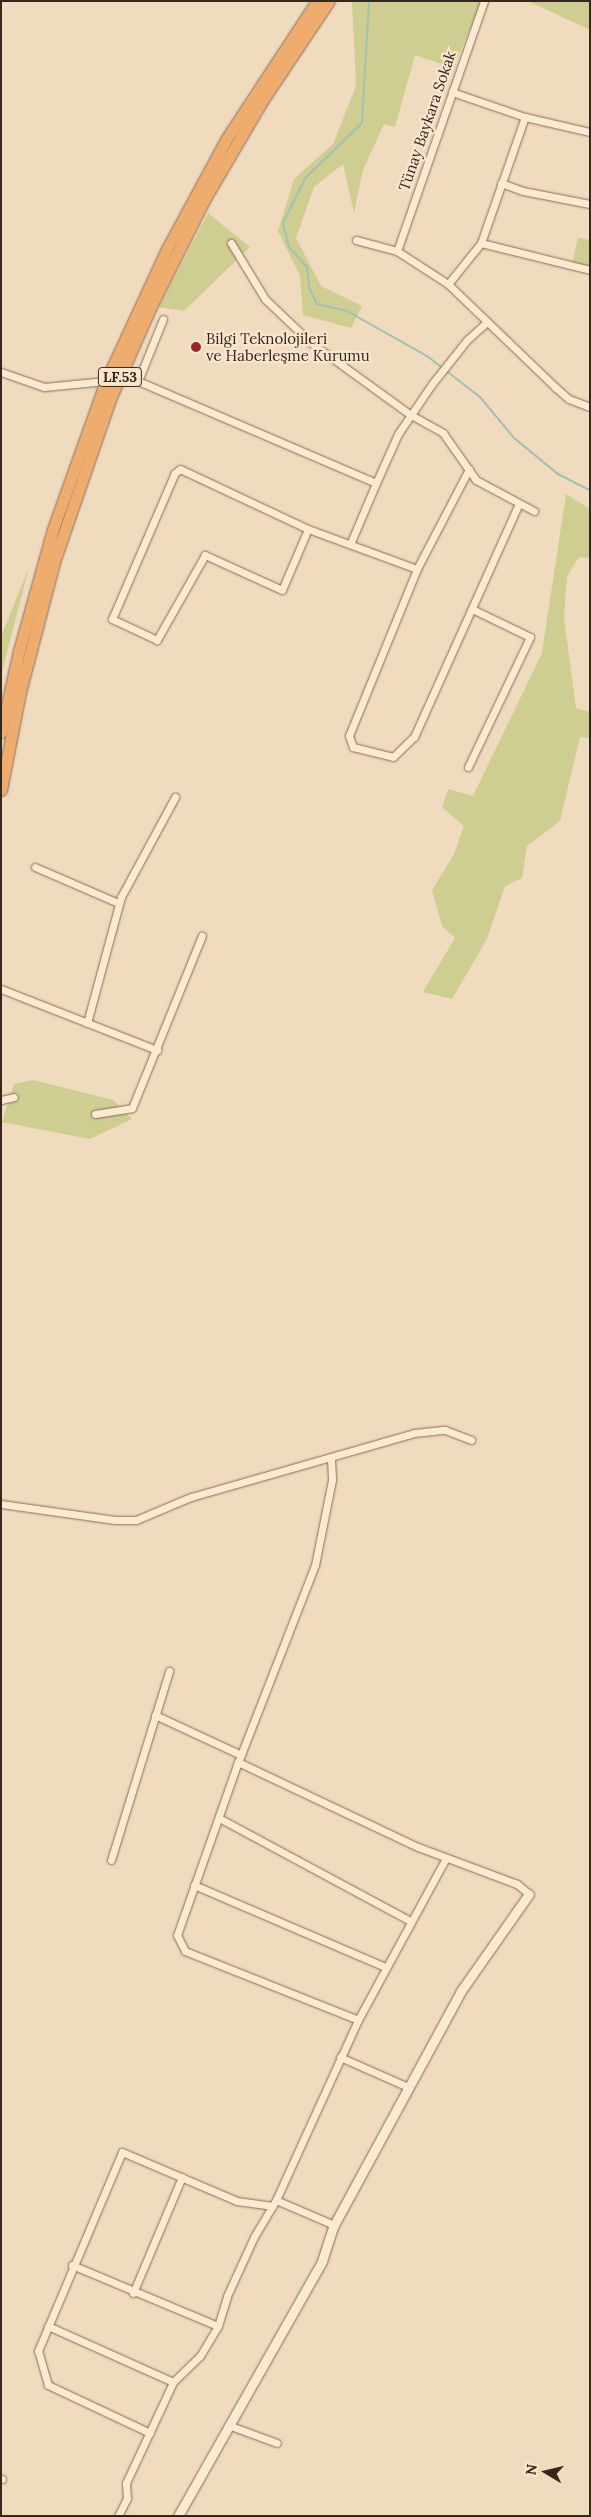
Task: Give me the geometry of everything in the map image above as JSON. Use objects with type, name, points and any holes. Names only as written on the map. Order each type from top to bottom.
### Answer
[{"type":"highway","name":"LF.53","points":[[1,732],[19,651],[53,529],[106,381],[167,249],[222,147],[316,1]]},
{"type":"highway","name":"LF.53","points":[[1,790],[20,692],[54,562],[114,390],[151,306],[204,200],[258,108],[329,1]]},
{"type":"street","name":"Tünay Baykara Sokak","points":[[397,251],[484,1]]},
{"type":"street","points":[[452,92],[524,117],[590,132]]},
{"type":"street","points":[[448,284],[481,243],[524,117]]},
{"type":"street","points":[[501,183],[523,192],[590,204]]},
{"type":"street","points":[[356,240],[397,251],[448,284],[555,388],[569,399],[590,407]]},
{"type":"street","points":[[231,243],[271,306],[310,342],[411,415],[443,433],[476,480],[534,511]]},
{"type":"street","points":[[481,243],[590,270]]},
{"type":"street","points":[[163,318],[138,381],[376,483]]},
{"type":"street","points":[[351,542],[398,434],[451,360],[487,322]]},
{"type":"street","points":[[1,372],[44,387],[106,381]]},
{"type":"street","points":[[308,529],[282,590],[205,555],[157,640],[112,619],[177,470],[183,469],[308,529],[351,542],[417,569]]},
{"type":"street","points":[[469,469],[417,569],[349,736],[353,747],[392,757],[414,737],[519,503]]},
{"type":"street","points":[[468,767],[530,637],[472,608]]},
{"type":"street","points":[[87,1023],[118,903],[175,797]]},
{"type":"street","points":[[35,866],[118,903]]},
{"type":"street","points":[[95,1114],[132,1108],[202,936]]},
{"type":"street","points":[[1,989],[157,1050]]},
{"type":"street","points":[[1,1093],[14,1096],[1,1100]]},
{"type":"street","points":[[1,1504],[115,1520],[136,1520],[191,1498],[414,1433],[445,1430],[471,1440]]},
{"type":"street","points":[[331,1458],[332,1480],[315,1565],[238,1762],[177,1935],[185,1951],[358,2020]]},
{"type":"street","points":[[111,1860],[169,1671]]},
{"type":"street","points":[[155,1715],[241,1754]]},
{"type":"street","points":[[178,2516],[322,2261],[334,2225],[461,1991],[529,1894],[516,1884],[446,1858],[238,1762]]},
{"type":"street","points":[[219,1818],[410,1921]]},
{"type":"street","points":[[118,2516],[127,2498],[126,2483],[173,2382],[200,2356],[218,2326],[227,2296],[250,2246],[275,2203],[358,2020],[385,1967],[446,1858]]},
{"type":"street","points":[[194,1886],[385,1967]]},
{"type":"street","points":[[340,2057],[408,2087]]},
{"type":"street","points":[[150,2433],[48,2385],[38,2351],[72,2265],[122,2152],[237,2201],[275,2203],[334,2225]]},
{"type":"street","points":[[133,2293],[182,2178]]},
{"type":"street","points":[[72,2265],[133,2293],[218,2326]]},
{"type":"street","points":[[48,2326],[173,2382]]},
{"type":"street","points":[[228,2425],[277,2443]]},
{"type":"green space","points":[[352,1],[482,1],[453,68],[415,55],[395,127],[384,124],[363,170],[354,213],[343,164],[314,187],[296,238],[321,286],[362,306],[351,328],[303,315],[300,276],[278,231],[294,179],[333,144],[356,86]]},
{"type":"green space","points":[[528,1],[590,1],[590,30]]},
{"type":"green space","points":[[208,213],[250,247],[184,311],[159,307]]},
{"type":"green space","points":[[578,238],[590,240],[590,273],[571,268]]},
{"type":"green space","points":[[566,494],[590,509],[590,558],[579,557],[567,576],[564,618],[576,708],[590,712],[590,738],[580,737],[560,821],[527,846],[522,878],[505,886],[487,939],[452,999],[423,992],[455,938],[442,926],[432,890],[454,854],[464,826],[442,807],[448,789],[473,796],[542,653]]},
{"type":"green space","points":[[29,567],[1,676],[1,637]]},
{"type":"green space","points":[[33,1080],[113,1100],[132,1119],[90,1139],[2,1122],[14,1084]]},
{"type":"waterway","points":[[369,1],[362,123],[306,177],[283,223],[289,247],[307,267],[309,287],[317,304],[347,311],[427,356],[480,397],[514,438],[558,474],[590,490]]},
{"type":"place","name":"Bilgi Teknolojileri ve Haberleşme Kurumu","points":[[196,347]]}]
